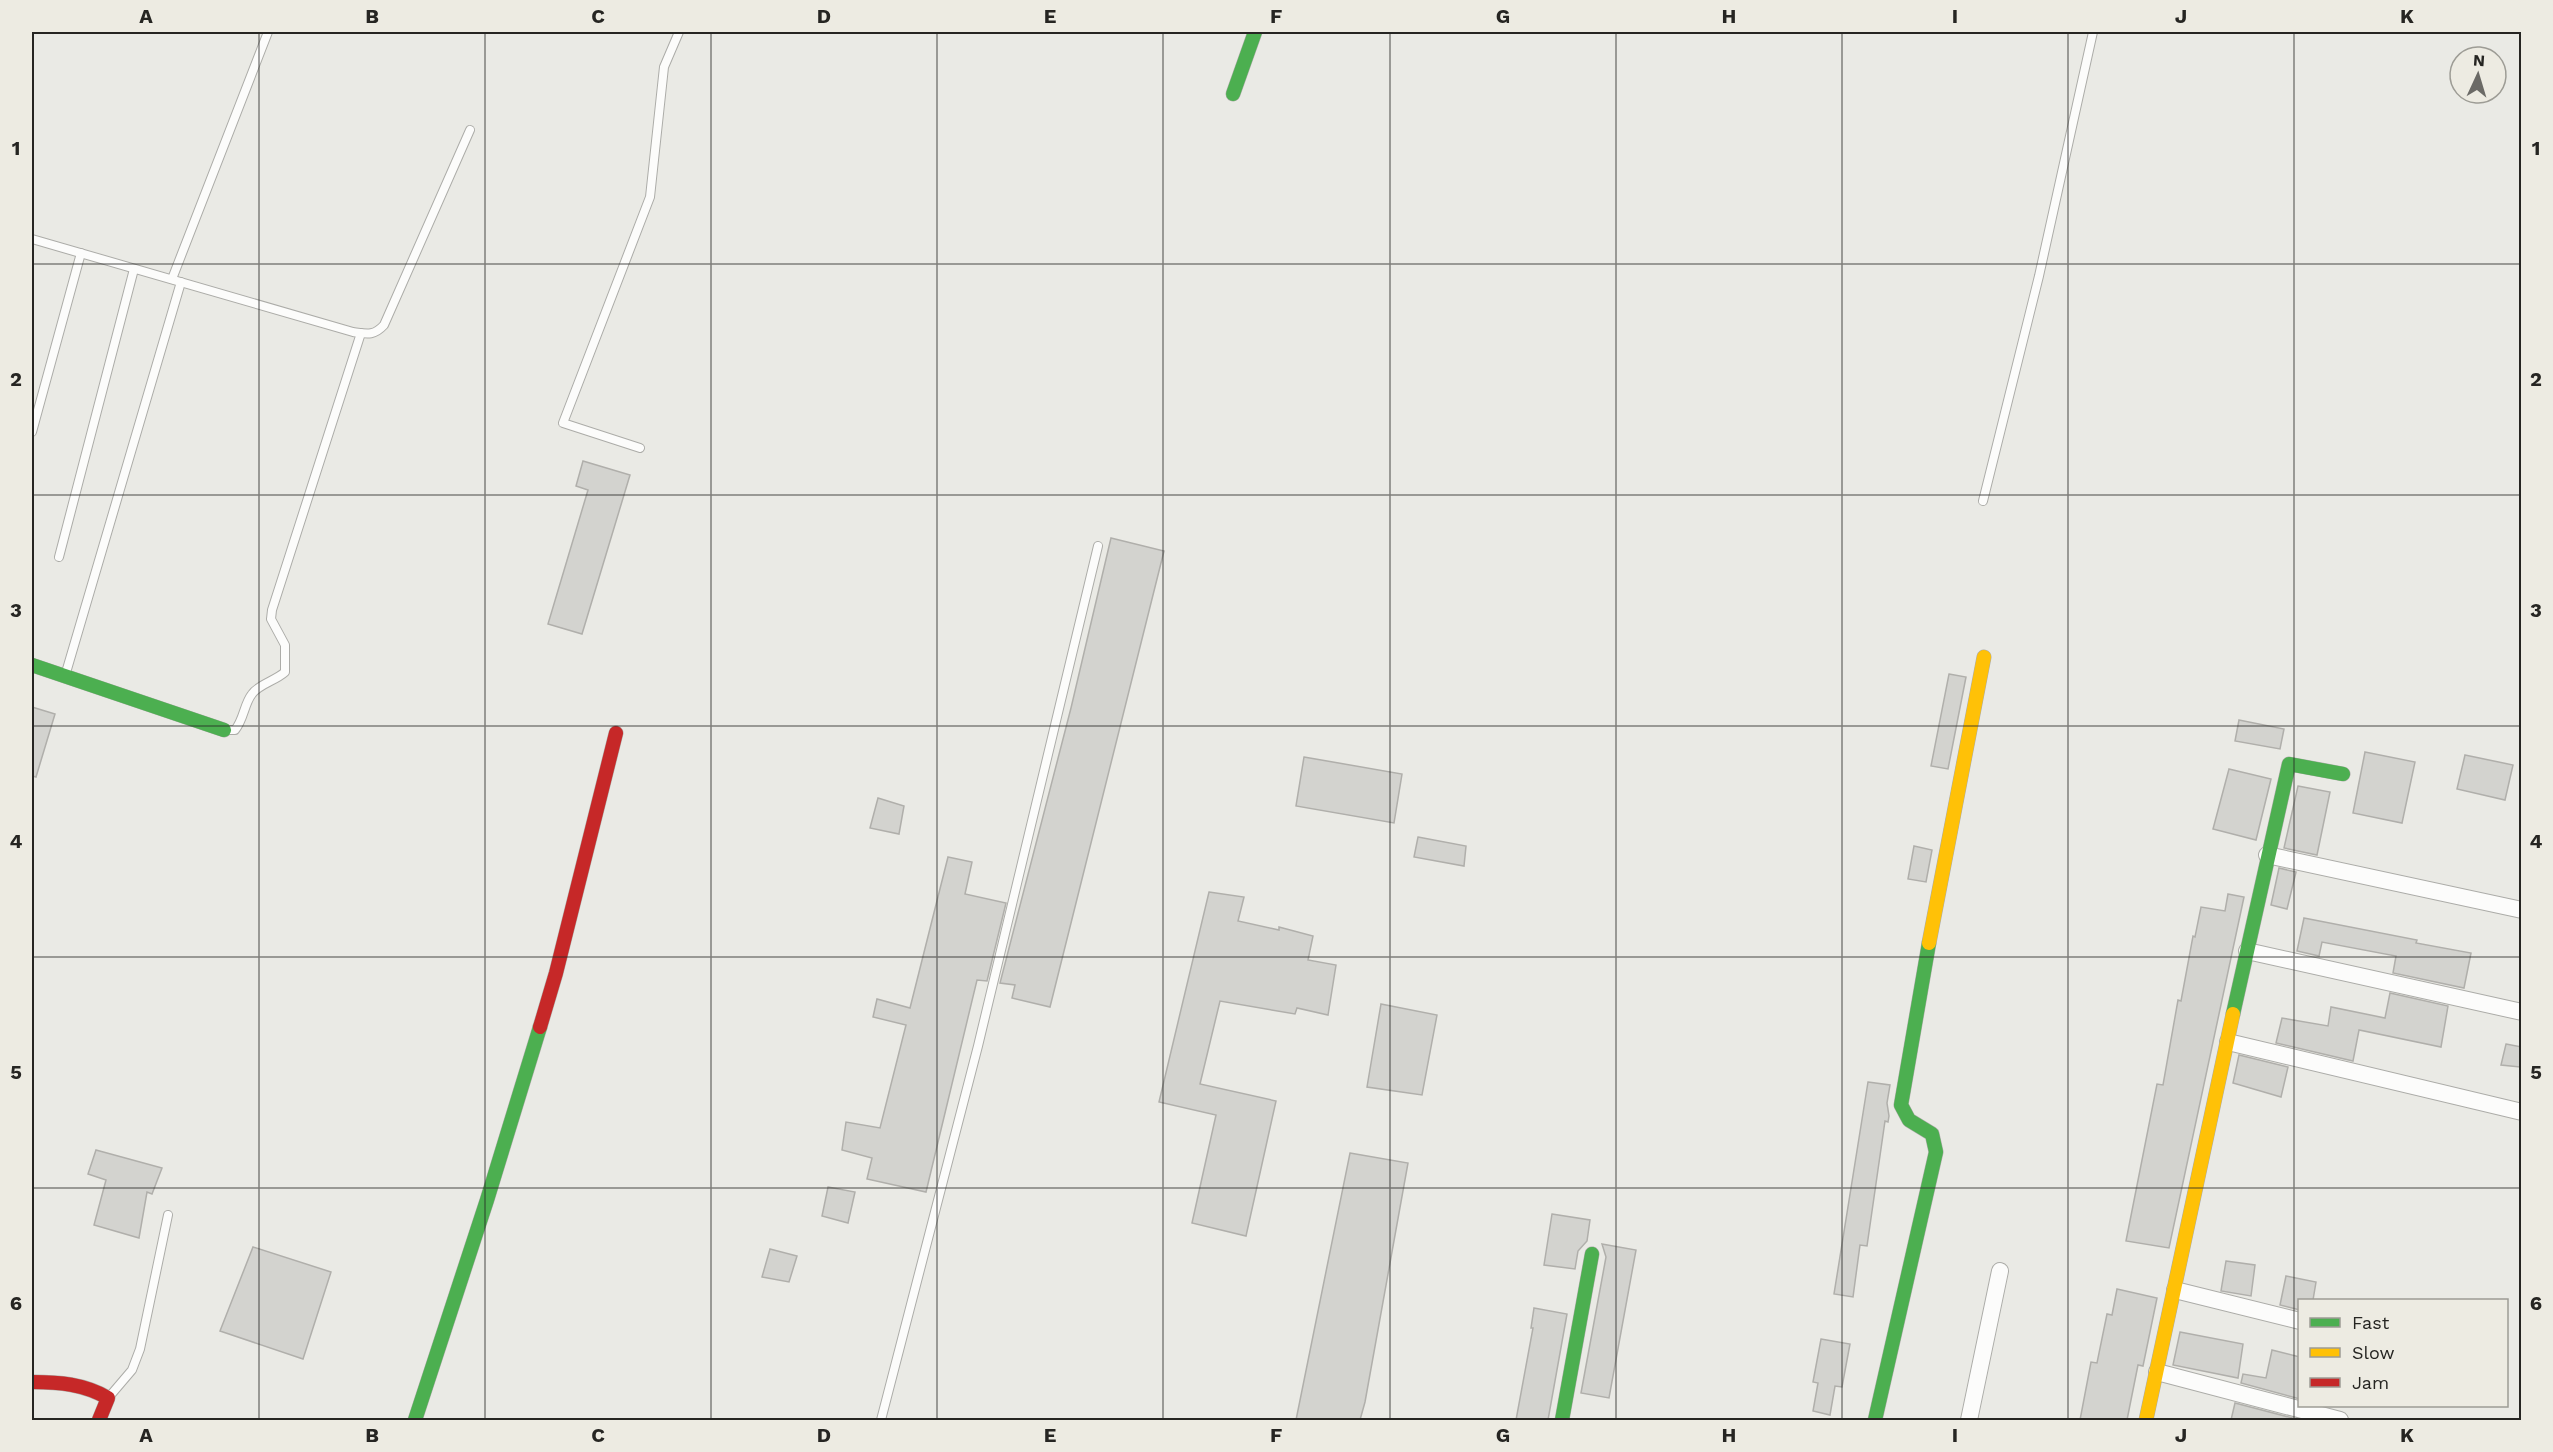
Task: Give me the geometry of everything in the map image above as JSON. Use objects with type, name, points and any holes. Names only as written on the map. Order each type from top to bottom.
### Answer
[{"type":"street","points":[[1233,94],[1255,32]]},
{"type":"street","points":[[1875,1420],[1936,1152],[1937,1140],[1932,1132],[1906,1120],[1902,1114],[1901,1105],[1920,987],[1984,657]]},
{"type":"street","points":[[32,665],[224,730]]},
{"type":"street","points":[[416,1420],[487,1200],[556,973],[616,733]]},
{"type":"street","points":[[2146,1420],[2267,855],[2289,764],[2343,774]]},
{"type":"street","points":[[2267,855],[2522,910]]},
{"type":"street","points":[[2247,951],[2522,1012]]},
{"type":"street","points":[[2228,1042],[2522,1112]]},
{"type":"street","points":[[1562,1420],[1592,1254]]},
{"type":"street","points":[[1969,1420],[2000,1271]]},
{"type":"street","points":[[2175,1290],[2298,1321]]},
{"type":"street","points":[[2157,1372],[2340,1420]]},
{"type":"street","points":[[32,1382],[64,1383],[94,1389],[108,1398],[99,1420]]},
{"type":"lane","points":[[65,676],[177,281],[268,32]]},
{"type":"lane","points":[[640,448],[563,423],[650,197],[664,67],[679,32]]},
{"type":"lane","points":[[1983,501],[2039,276],[2092,32]]},
{"type":"lane","points":[[32,239],[361,333],[377,332],[384,325],[470,130]]},
{"type":"lane","points":[[32,432],[81,253]]},
{"type":"lane","points":[[58,557],[134,269]]},
{"type":"lane","points":[[224,730],[235,730],[242,721],[250,695],[259,687],[275,681],[285,672],[285,645],[271,619],[272,610],[361,333]]},
{"type":"lane","points":[[881,1420],[978,1046],[1098,546]]},
{"type":"lane","points":[[108,1398],[132,1370],[140,1348],[168,1215]]},
{"type":"building","points":[[583,461],[630,475],[582,634],[548,624],[588,490],[576,486]]},
{"type":"building","points":[[1111,538],[1164,551],[1050,1007],[1012,998],[1015,985],[1000,983],[1071,708]]},
{"type":"building","points":[[1949,674],[1966,677],[1948,769],[1931,766]]},
{"type":"building","points":[[32,707],[55,714],[36,777],[32,776]]},
{"type":"building","points":[[2239,720],[2284,729],[2280,749],[2235,741]]},
{"type":"building","points":[[2365,752],[2415,762],[2402,823],[2353,813]]},
{"type":"building","points":[[2465,755],[2513,765],[2505,800],[2457,789]]},
{"type":"building","points":[[1304,757],[1402,774],[1394,823],[1296,806]]},
{"type":"building","points":[[2229,769],[2271,779],[2256,840],[2213,829]]},
{"type":"building","points":[[2298,786],[2330,792],[2317,855],[2284,848]]},
{"type":"building","points":[[878,798],[904,806],[899,834],[870,828]]},
{"type":"building","points":[[1418,837],[1466,846],[1464,866],[1414,857]]},
{"type":"building","points":[[1914,846],[1932,850],[1926,882],[1908,879]]},
{"type":"building","points":[[948,857],[972,862],[965,894],[1006,903],[987,981],[977,980],[926,1192],[867,1179],[872,1158],[842,1150],[846,1122],[880,1128],[906,1025],[873,1017],[877,999],[910,1008]]},
{"type":"building","points":[[2279,868],[2296,872],[2287,909],[2271,905]]},
{"type":"building","points":[[1209,892],[1244,897],[1238,921],[1279,930],[1279,927],[1313,936],[1308,960],[1336,965],[1328,1015],[1297,1008],[1295,1014],[1220,1001],[1200,1084],[1276,1101],[1246,1236],[1192,1223],[1216,1115],[1159,1102]]},
{"type":"building","points":[[2228,894],[2244,897],[2169,1248],[2126,1241],[2157,1084],[2163,1085],[2178,1000],[2181,1001],[2201,907],[2225,911]]},
{"type":"building","points":[[2304,918],[2471,953],[2464,988],[2393,973],[2396,956],[2322,942],[2319,956],[2297,951]]},
{"type":"building","points":[[2390,993],[2448,1006],[2441,1047],[2359,1030],[2353,1061],[2276,1043],[2282,1018],[2328,1026],[2331,1007],[2385,1018]]},
{"type":"building","points":[[1381,1004],[1437,1015],[1422,1095],[1367,1087]]},
{"type":"building","points":[[2506,1044],[2522,1047],[2520,1067],[2501,1065]]},
{"type":"building","points":[[2239,1055],[2288,1067],[2281,1097],[2233,1083]]},
{"type":"building","points":[[1868,1082],[1890,1085],[1887,1103],[1889,1116],[1888,1122],[1885,1121],[1867,1246],[1860,1245],[1853,1297],[1834,1294]]},
{"type":"building","points":[[96,1150],[162,1168],[152,1194],[147,1192],[139,1238],[94,1225],[106,1180],[88,1174]]},
{"type":"building","points":[[1350,1153],[1408,1163],[1365,1402],[1360,1420],[1296,1420]]},
{"type":"building","points":[[828,1187],[855,1192],[848,1223],[822,1216]]},
{"type":"building","points":[[1552,1214],[1590,1220],[1587,1241],[1578,1251],[1575,1269],[1544,1265]]},
{"type":"building","points":[[1602,1244],[1636,1250],[1609,1398],[1581,1393],[1606,1257]]},
{"type":"building","points":[[253,1247],[331,1272],[303,1359],[220,1331]]},
{"type":"building","points":[[770,1249],[797,1256],[789,1282],[762,1277]]},
{"type":"building","points":[[2226,1261],[2255,1265],[2251,1296],[2221,1291]]},
{"type":"building","points":[[2286,1276],[2316,1282],[2313,1299],[2298,1299],[2298,1310],[2280,1305]]},
{"type":"building","points":[[2117,1289],[2157,1298],[2143,1366],[2138,1365],[2127,1420],[2080,1420],[2091,1362],[2097,1363],[2107,1314],[2112,1315]]},
{"type":"building","points":[[1534,1308],[1567,1314],[1548,1420],[1516,1420],[1533,1328],[1531,1328]]},
{"type":"building","points":[[2180,1332],[2243,1344],[2238,1378],[2173,1365]]},
{"type":"building","points":[[1821,1339],[1850,1344],[1842,1387],[1835,1386],[1830,1415],[1813,1411],[1818,1383],[1813,1382]]},
{"type":"building","points":[[2272,1350],[2298,1356],[2298,1398],[2241,1383],[2243,1374],[2266,1378]]},
{"type":"building","points":[[2235,1403],[2300,1420],[2231,1420]]},
{"type":"traffic: fast","points":[[1233,94],[1255,32]]},
{"type":"traffic: fast","points":[[32,665],[224,730]]},
{"type":"traffic: fast","points":[[2233,1014],[2289,764],[2343,774]]},
{"type":"traffic: fast","points":[[1875,1420],[1936,1152],[1932,1134],[1909,1120],[1901,1105],[1929,943]]},
{"type":"traffic: fast","points":[[415,1420],[487,1200],[540,1027]]},
{"type":"traffic: fast","points":[[1562,1420],[1592,1254]]},
{"type":"traffic: slow","points":[[1929,943],[1984,657]]},
{"type":"traffic: slow","points":[[2146,1420],[2233,1014]]},
{"type":"traffic: jam","points":[[540,1027],[556,973],[616,733]]},
{"type":"traffic: jam","points":[[32,1382],[71,1385],[108,1398],[99,1420]]}]
